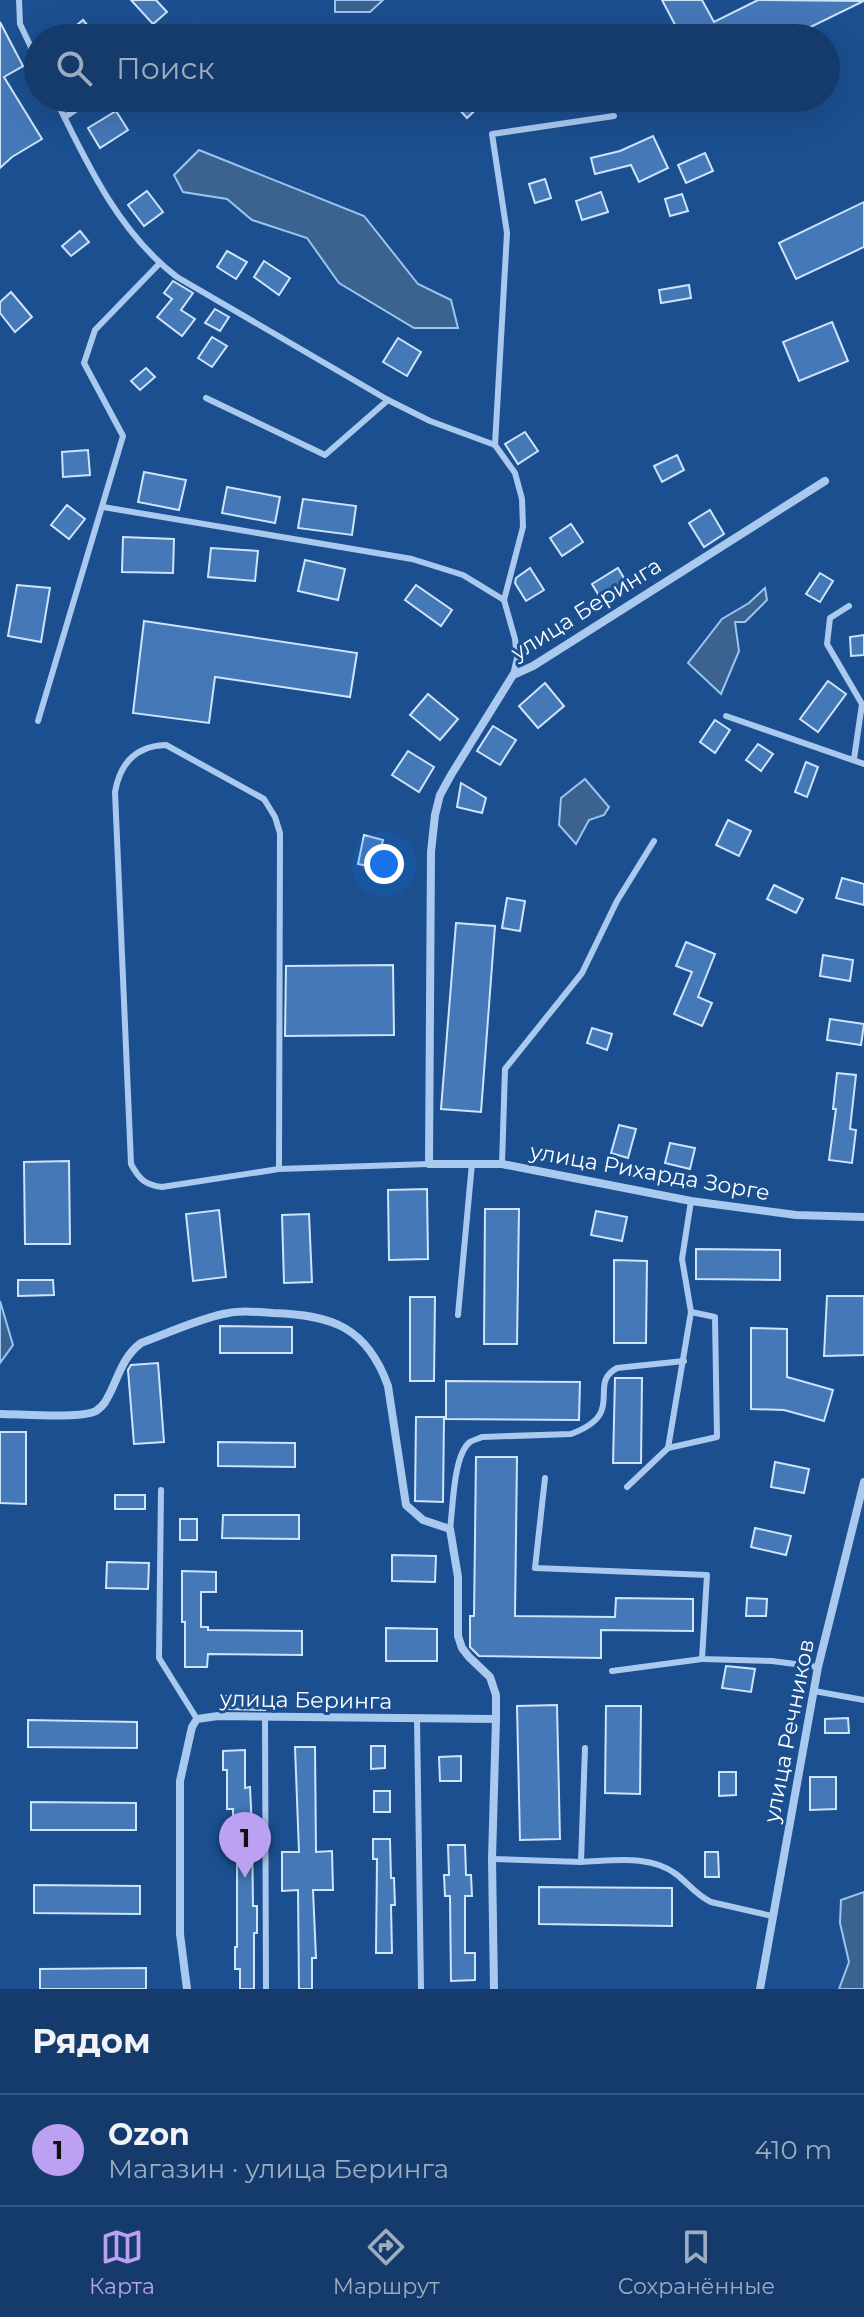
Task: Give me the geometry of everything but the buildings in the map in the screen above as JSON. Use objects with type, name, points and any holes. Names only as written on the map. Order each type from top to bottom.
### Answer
[{"type":"street","name":"улица Беринга","points":[[429,1164],[431,852],[440,795],[451,775],[513,675],[533,666],[825,481]]},
{"type":"street","name":"улица Рихарда Зорге","points":[[429,1164],[502,1164],[691,1201],[796,1215],[864,1217]]},
{"type":"street","points":[[0,1414],[79,1414],[97,1410],[104,1403],[130,1352],[149,1340],[223,1314],[244,1311],[309,1314],[327,1318],[351,1331],[369,1346],[388,1386],[406,1505],[423,1520],[450,1529],[458,1577],[458,1636],[469,1657],[490,1677],[496,1695],[492,1859],[494,1989]]},
{"type":"street","name":"улица Речников","points":[[760,1989],[818,1667],[864,1486]]},
{"type":"street","name":"улица Беринга","points":[[187,1989],[180,1934],[180,1781],[192,1727],[197,1719],[218,1716],[496,1719]]},
{"type":"lane","points":[[19,0],[20,24],[24,32]]},
{"type":"lane","points":[[62,112],[90,171],[144,248],[159,264],[388,400],[430,421],[495,445],[515,473],[522,499],[523,527],[504,600],[515,639],[517,658],[513,675]]},
{"type":"lane","points":[[65,117],[72,112]]},
{"type":"lane","points":[[495,445],[507,233],[492,134],[614,116]]},
{"type":"lane","points":[[38,721],[123,436],[84,363],[95,330],[159,264]]},
{"type":"lane","points":[[206,398],[325,455],[388,400]]},
{"type":"lane","points":[[103,507],[412,559],[463,575],[504,600]]},
{"type":"lane","points":[[849,606],[830,618],[827,644],[862,704],[854,759]]},
{"type":"lane","points":[[726,716],[864,764]]},
{"type":"lane","points":[[279,1169],[280,833],[264,799],[166,745],[152,745],[127,761],[117,776],[115,792],[131,1164],[137,1176],[147,1185],[162,1187],[279,1169],[429,1164]]},
{"type":"lane","points":[[502,1164],[505,1069],[582,973],[617,901],[654,841]]},
{"type":"lane","points":[[458,1315],[472,1163]]},
{"type":"lane","points":[[668,1448],[691,1312],[682,1259],[691,1201]]},
{"type":"lane","points":[[627,1487],[668,1448],[717,1437],[715,1317],[691,1312]]},
{"type":"lane","points":[[450,1529],[458,1465],[469,1442],[482,1437],[571,1434],[585,1429],[597,1421],[605,1408],[604,1383],[610,1371],[684,1361]]},
{"type":"lane","points":[[545,1478],[535,1568],[707,1575],[702,1659]]},
{"type":"lane","points":[[161,1490],[159,1658],[197,1719]]},
{"type":"lane","points":[[612,1671],[702,1659],[772,1661],[818,1667]]},
{"type":"lane","points":[[814,1691],[864,1700]]},
{"type":"lane","points":[[265,1717],[266,1989]]},
{"type":"lane","points":[[417,1719],[421,1989]]},
{"type":"lane","points":[[581,1862],[585,1748]]},
{"type":"lane","points":[[492,1859],[637,1860],[653,1863],[676,1874],[711,1902],[772,1916]]},
{"type":"water","points":[[335,0],[383,0],[370,12],[335,12]]},
{"type":"water","points":[[199,150],[364,216],[418,284],[451,300],[458,328],[414,328],[339,283],[307,238],[252,220],[227,199],[183,192],[174,175]]},
{"type":"water","points":[[765,588],[767,600],[745,622],[735,622],[739,651],[721,694],[688,663],[722,619],[749,603]]},
{"type":"water","points":[[585,779],[609,807],[604,815],[589,820],[576,844],[559,825],[561,798]]},
{"type":"water","points":[[0,1301],[13,1345],[0,1363]]},
{"type":"water","points":[[864,1892],[864,1989],[839,1989],[849,1962],[840,1923],[841,1900]]},
{"type":"place","name":"Ozon","points":[[245,1878]]}]
